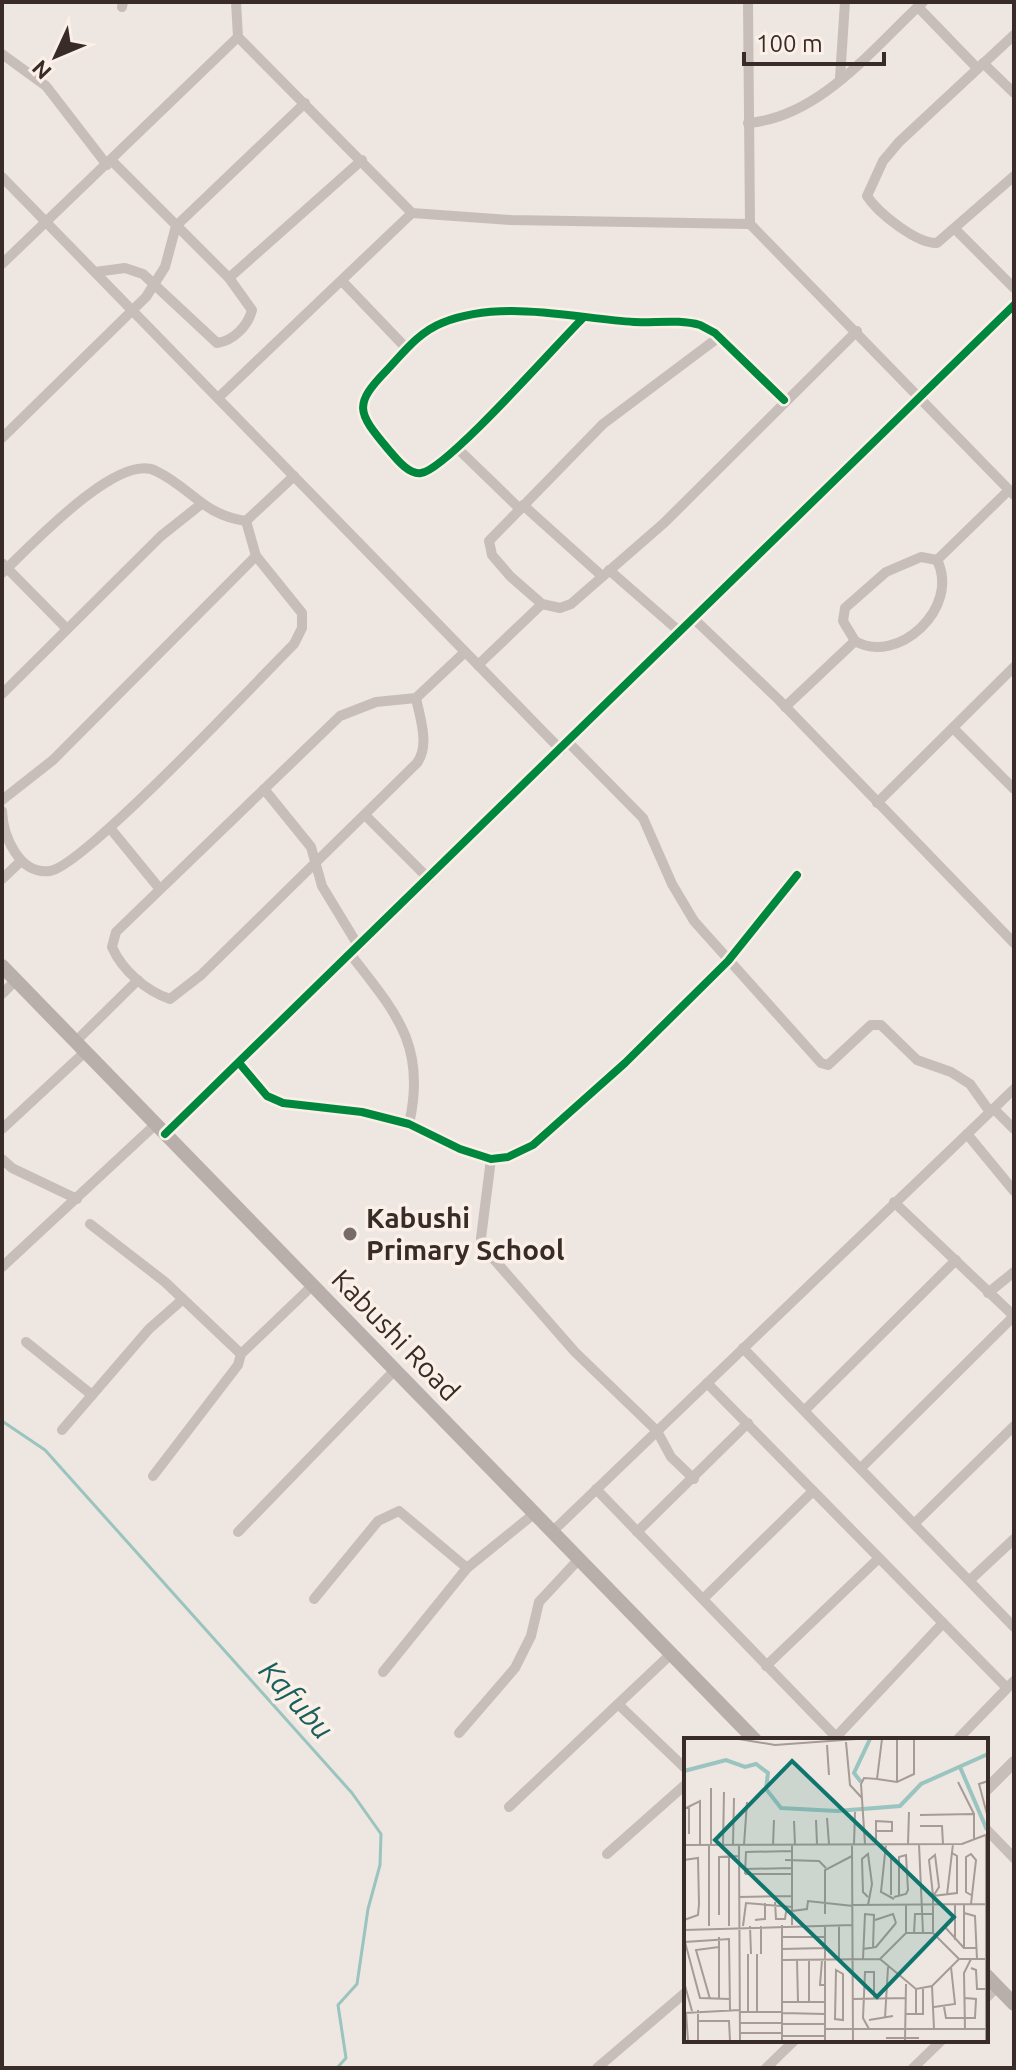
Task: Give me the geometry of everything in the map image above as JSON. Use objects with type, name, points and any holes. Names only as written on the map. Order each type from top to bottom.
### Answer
[{"type":"main road","name":"Kabushi Road","points":[[2,966],[753,1738]]},
{"type":"main road","points":[[992,1992],[1014,2004]]},
{"type":"street","points":[[236,2],[238,37],[412,213],[525,221],[750,224]]},
{"type":"street","points":[[748,2],[750,224],[1012,492],[937,560]]},
{"type":"street","points":[[840,78],[845,2]]},
{"type":"street","points":[[748,123],[768,121],[803,109],[920,4],[980,66],[1014,93]]},
{"type":"street","points":[[1014,35],[892,150],[868,190],[871,202],[926,241],[937,243],[1014,176]]},
{"type":"street","points":[[2,264],[238,37]]},
{"type":"street","points":[[2,54],[46,86],[109,162],[229,278],[252,310],[238,333],[226,342],[217,343],[143,274],[125,268],[95,272]]},
{"type":"street","points":[[2,438],[133,311],[156,284],[165,267],[176,226],[305,103]]},
{"type":"street","points":[[229,278],[362,160]]},
{"type":"street","points":[[2,177],[465,652],[643,818],[687,909],[728,961],[824,1065],[871,1025],[881,1025],[924,1065],[951,1072],[970,1084],[992,1110],[1014,1129]]},
{"type":"street","points":[[218,398],[412,213]]},
{"type":"street","points":[[955,229],[1014,288]]},
{"type":"street","points":[[342,281],[407,349]]},
{"type":"street","points":[[2,1267],[77,1199],[240,1064],[1014,305]]},
{"type":"street","points":[[582,319],[430,470],[415,473],[394,455],[365,420],[361,408],[364,394],[432,328],[472,315],[514,312],[582,319],[695,323],[719,337],[784,400]]},
{"type":"street","points":[[719,337],[603,424],[487,547],[510,576],[542,604],[560,608],[571,604],[714,476],[784,400],[857,331]]},
{"type":"street","points":[[456,447],[522,507],[679,631]]},
{"type":"street","points":[[67,629],[4,568],[84,498],[130,470],[152,469],[185,490],[200,505],[227,518],[246,521]]},
{"type":"street","points":[[246,521],[294,476]]},
{"type":"street","points":[[2,694],[161,536],[200,505]]},
{"type":"street","points":[[2,811],[6,833],[21,861],[33,869],[49,872],[68,865],[110,828],[294,644],[302,628],[302,613],[256,556],[246,521]]},
{"type":"street","points":[[2,800],[53,760],[256,556]]},
{"type":"street","points":[[921,557],[937,560],[941,598],[925,626],[891,643],[869,646],[855,641],[843,621],[848,604],[898,565],[921,557]]},
{"type":"street","points":[[478,665],[542,604]]},
{"type":"street","points":[[693,618],[785,707],[1014,943]]},
{"type":"street","points":[[785,707],[855,641]]},
{"type":"street","points":[[416,698],[423,737],[422,755],[316,864],[180,995],[170,999],[158,995],[117,959],[112,947],[116,932],[340,716],[376,702],[416,698],[465,652]]},
{"type":"street","points":[[877,803],[1014,667]]},
{"type":"street","points":[[953,728],[1014,789]]},
{"type":"street","points":[[264,789],[282,816],[306,840],[325,893],[355,951],[408,1035],[413,1052],[416,1095],[409,1124]]},
{"type":"street","points":[[365,815],[429,879]]},
{"type":"street","points":[[110,828],[159,888]]},
{"type":"street","points":[[2,879],[21,861]]},
{"type":"street","points":[[240,1064],[267,1096],[283,1103],[362,1112],[409,1124],[491,1159],[508,1157],[533,1145],[625,1063],[728,961],[797,875]]},
{"type":"street","points":[[2,994],[16,980]]},
{"type":"street","points":[[2,1129],[138,980]]},
{"type":"street","points":[[553,1531],[1014,1089]]},
{"type":"street","points":[[967,1134],[1014,1191]]},
{"type":"street","points":[[2,1159],[12,1168],[77,1199]]},
{"type":"street","points":[[491,1159],[481,1238],[484,1248],[575,1352],[657,1431],[671,1457],[694,1479]]},
{"type":"street","points":[[862,1467],[1014,1316],[894,1202]]},
{"type":"street","points":[[90,1224],[165,1282],[241,1354]]},
{"type":"street","points":[[806,1409],[956,1260]]},
{"type":"street","points":[[988,1293],[1014,1272]]},
{"type":"street","points":[[153,1476],[238,1365],[241,1354],[312,1286]]},
{"type":"street","points":[[62,1430],[149,1329],[182,1300]]},
{"type":"street","points":[[26,1342],[92,1395]]},
{"type":"street","points":[[743,1348],[916,1522],[1014,1627]]},
{"type":"street","points":[[238,1532],[394,1371]]},
{"type":"street","points":[[707,1383],[943,1623],[1011,1685],[959,1738]]},
{"type":"street","points":[[637,1532],[748,1423]]},
{"type":"street","points":[[916,1522],[1014,1426]]},
{"type":"street","points":[[596,1489],[837,1738],[943,1623]]},
{"type":"street","points":[[703,1599],[813,1491]]},
{"type":"street","points":[[314,1599],[378,1521],[399,1511],[406,1513],[467,1568]]},
{"type":"street","points":[[383,1672],[467,1568],[535,1513]]},
{"type":"street","points":[[970,1580],[1014,1539]]},
{"type":"street","points":[[766,1666],[879,1558]]},
{"type":"street","points":[[459,1733],[515,1668],[531,1636],[539,1602],[579,1559]]},
{"type":"street","points":[[509,1807],[671,1654]]},
{"type":"street","points":[[619,1705],[684,1767]]},
{"type":"street","points":[[988,1788],[1014,1762]]},
{"type":"street","points":[[607,1854],[684,1786]]},
{"type":"street","points":[[988,1831],[1014,1858]]},
{"type":"street","points":[[597,2068],[684,1994]]},
{"type":"street","points":[[766,2068],[793,2042]]},
{"type":"street","points":[[913,2068],[940,2042]]},
{"type":"waterway","name":"Kafubu","points":[[2,1421],[45,1450],[352,1793],[381,1834],[380,1865],[368,1909],[357,1984],[338,2005],[346,2058],[337,2068]]},
{"type":"cycle path","points":[[165,1134],[1014,305]]},
{"type":"cycle path","points":[[582,319],[476,430],[434,467],[421,473],[411,471],[398,461],[365,417],[363,409],[368,392],[419,337],[442,323],[464,316],[512,311],[700,325],[715,333],[784,400]]},
{"type":"cycle path","points":[[240,1064],[267,1096],[283,1103],[362,1112],[409,1124],[460,1149],[491,1159],[508,1157],[533,1145],[625,1063],[728,961],[797,875]]},
{"type":"place","name":"Kabushi Primary School","points":[[350,1234]]}]
